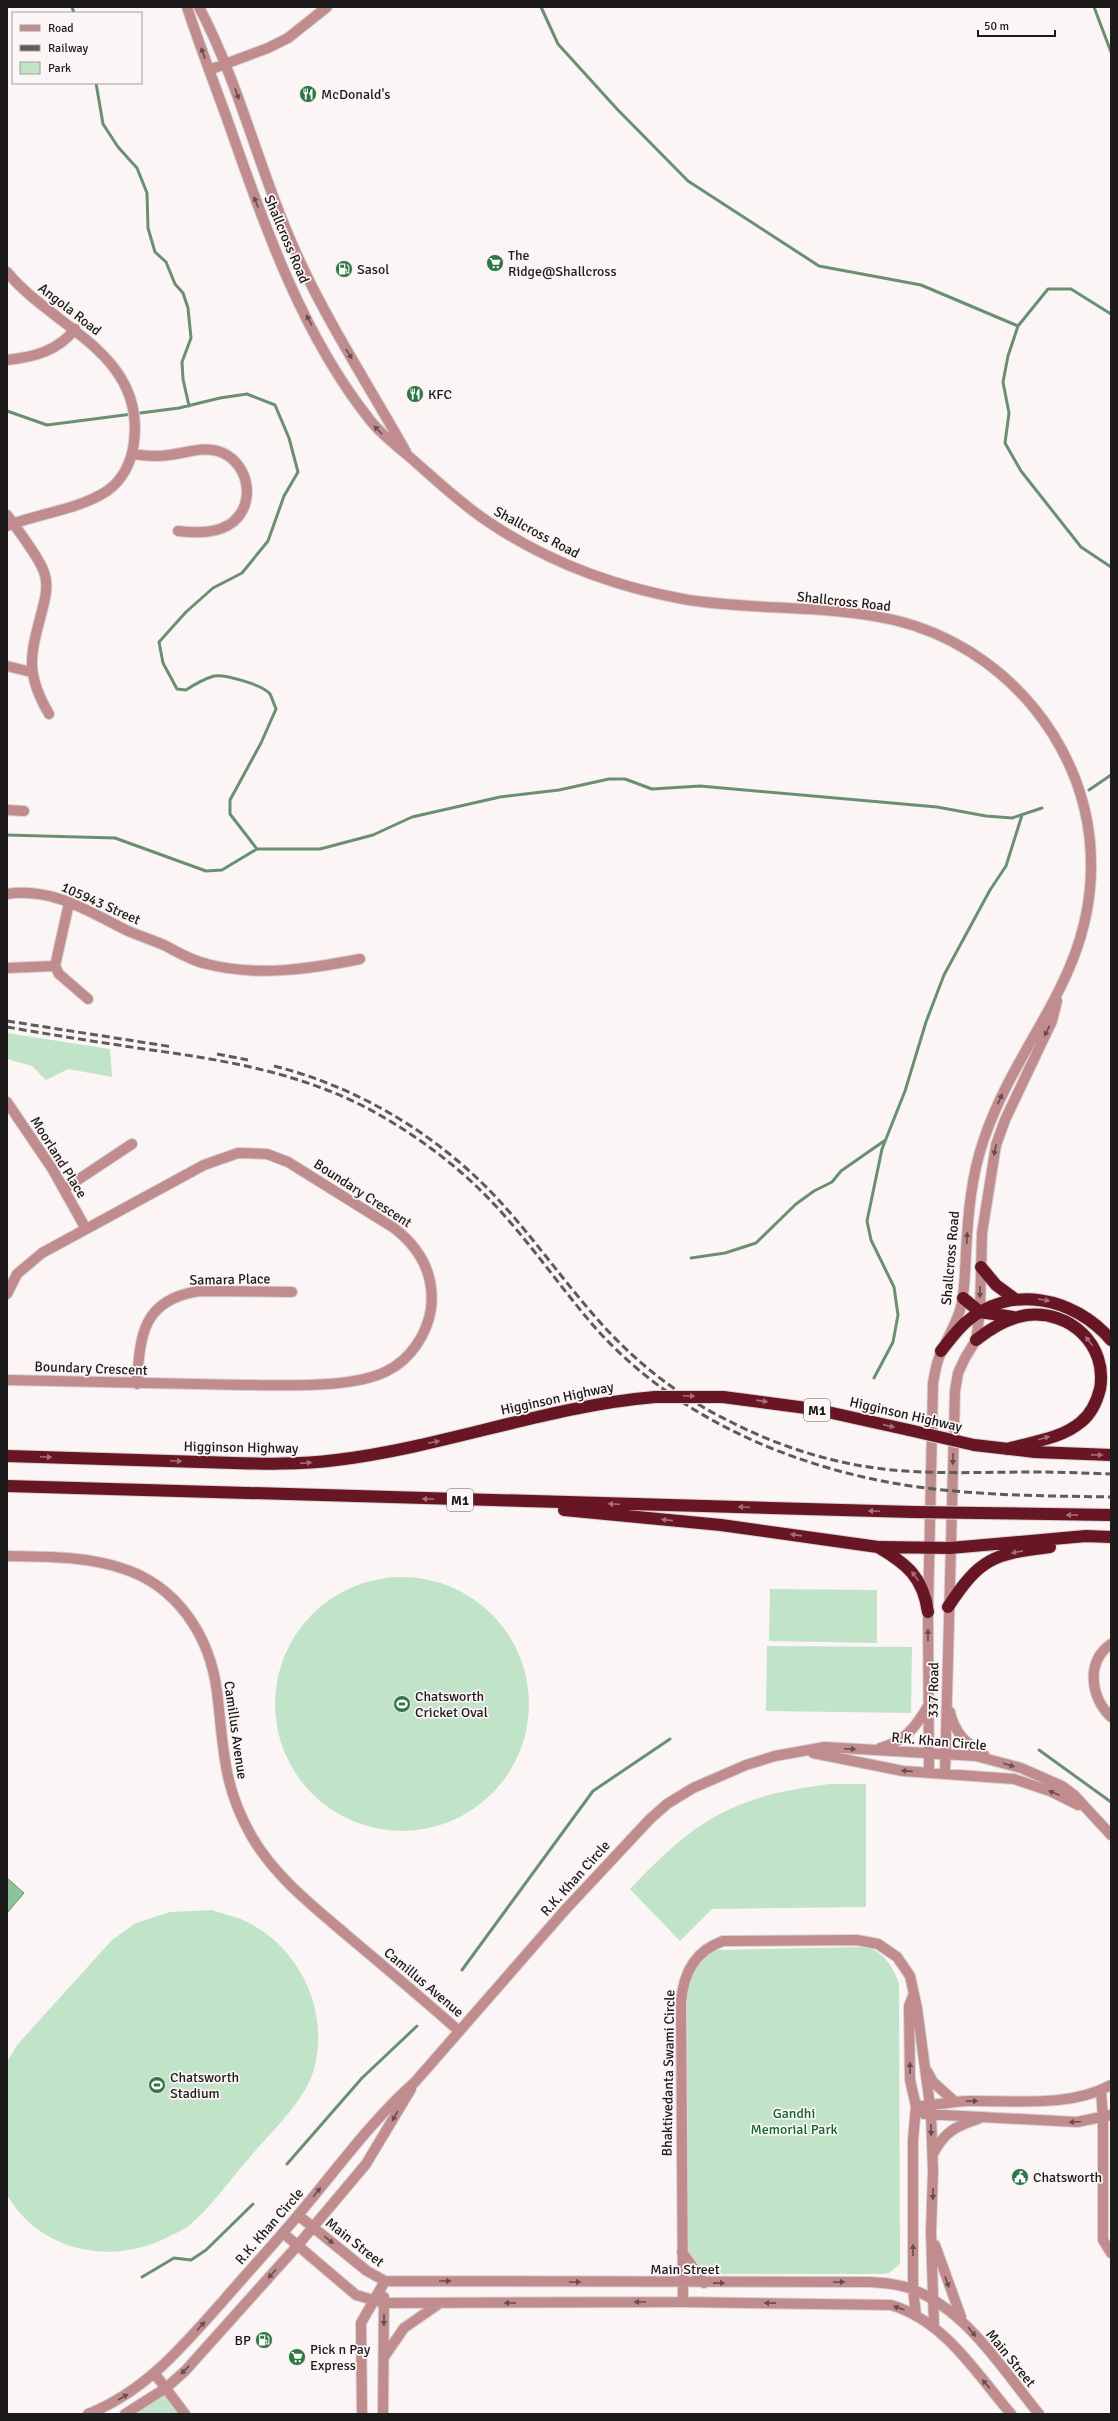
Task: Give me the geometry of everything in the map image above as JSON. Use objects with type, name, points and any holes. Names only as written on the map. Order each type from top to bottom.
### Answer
[{"type":"highway","points":[[981,1267],[996,1285],[1015,1299]]},
{"type":"highway","points":[[963,1298],[980,1312],[1016,1318]]},
{"type":"highway","points":[[942,1351],[965,1322],[980,1312],[1015,1299],[1048,1300],[1070,1308],[1094,1323],[1111,1340]]},
{"type":"highway","points":[[976,1340],[996,1326],[1016,1318],[1040,1315],[1052,1316],[1084,1334],[1097,1352],[1101,1382],[1095,1403],[1081,1422],[1058,1434],[1007,1449]]},
{"type":"highway","name":"Higginson Highway","points":[[7,1456],[272,1464],[334,1461],[434,1442],[579,1407],[622,1399],[656,1396],[723,1397],[814,1409],[974,1445],[1007,1449],[1111,1455]]},
{"type":"highway","name":"M1","points":[[7,1486],[913,1512],[1111,1515]]},
{"type":"highway","points":[[461,1500],[721,1525],[878,1547],[950,1548],[1086,1536],[1111,1538]]},
{"type":"highway","points":[[948,1607],[966,1579],[977,1569],[1004,1554],[1111,1538]]},
{"type":"highway","points":[[878,1547],[899,1560],[912,1572],[924,1590],[928,1612]]},
{"type":"street","name":"Shallcross Road","points":[[187,7],[255,200],[295,294],[323,347],[371,423],[450,494],[484,520],[560,563],[597,577],[639,590],[689,600],[868,615],[892,619],[956,642],[979,656],[1011,682],[1043,719],[1061,748],[1080,793],[1089,832],[1091,880],[1087,913],[1078,950],[1059,994],[1006,1087],[982,1144],[968,1211],[963,1298],[957,1319],[942,1351],[933,1383],[928,1612]]},
{"type":"street","name":"Shallcross Road","points":[[199,7],[226,62],[284,227],[296,254],[331,324],[408,455]]},
{"type":"street","points":[[209,70],[226,62],[268,48],[288,38],[327,7]]},
{"type":"street","name":"Angola Road","points":[[7,272],[33,300],[94,344],[114,368],[129,395],[134,412],[135,434],[132,454],[121,476],[106,491],[84,501],[9,522]]},
{"type":"street","points":[[7,360],[40,354],[66,340],[75,329]]},
{"type":"street","points":[[132,454],[158,457],[211,450],[228,456],[242,470],[247,496],[245,503],[233,522],[205,532],[178,531]]},
{"type":"street","points":[[9,522],[42,566],[46,581],[45,600],[35,637],[31,672],[34,684],[49,714]]},
{"type":"street","points":[[7,666],[31,672]]},
{"type":"street","points":[[7,810],[24,811]]},
{"type":"street","name":"105943 Street","points":[[7,894],[31,892],[43,894],[69,903],[207,964],[252,971],[306,969],[360,959]]},
{"type":"street","points":[[69,903],[55,966],[59,974],[88,999]]},
{"type":"street","points":[[7,968],[55,966]]},
{"type":"street","name":"Shallcross Road","points":[[948,1607],[956,1391],[958,1374],[964,1358],[976,1340],[980,1312],[982,1233],[996,1145],[1005,1120],[1052,1021],[1059,994]]},
{"type":"street","name":"Moorland Place","points":[[7,1102],[64,1189],[86,1229]]},
{"type":"street","points":[[64,1189],[132,1144]]},
{"type":"street","name":"Boundary Crescent","points":[[7,1294],[17,1274],[27,1263],[42,1253],[204,1166],[238,1153],[253,1152],[267,1154],[288,1162],[394,1228],[416,1248],[428,1273],[432,1300],[426,1329],[418,1342],[406,1357],[387,1371],[373,1377],[351,1381],[296,1385],[137,1384],[7,1380]]},
{"type":"street","name":"Samara Place","points":[[137,1384],[143,1331],[149,1318],[164,1302],[184,1293],[199,1291],[292,1292]]},
{"type":"street","name":"Camillus Avenue","points":[[7,1556],[78,1559],[122,1568],[153,1583],[184,1610],[206,1645],[212,1663],[223,1758],[233,1798],[251,1836],[265,1857],[301,1895],[459,2030]]},
{"type":"street","name":"337 Road","points":[[945,1773],[948,1607]]},
{"type":"street","name":"337 Road","points":[[928,1612],[929,1772]]},
{"type":"street","points":[[1111,1644],[1100,1655],[1095,1665],[1094,1684],[1102,1708],[1111,1717]]},
{"type":"street","points":[[947,1700],[952,1723],[962,1739],[990,1759]]},
{"type":"street","points":[[872,1750],[891,1744],[906,1735],[919,1721],[928,1706]]},
{"type":"street","name":"R.K. Khan Circle","points":[[88,2414],[116,2401],[155,2374],[186,2343],[298,2215],[393,2102],[415,2082],[459,2030],[626,1842],[667,1804],[719,1775],[775,1756],[825,1748],[945,1753],[990,1759],[1021,1768],[1062,1786],[1111,1835]]},
{"type":"street","name":"R.K. Khan Circle","points":[[798,1752],[825,1754],[903,1770],[999,1777],[1025,1782],[1063,1797],[1088,1811]]},
{"type":"street","name":"Bhaktivedanta Swami Circle","points":[[682,2302],[682,1995],[685,1976],[699,1955],[718,1943],[730,1940],[869,1941],[878,1944],[902,1962],[910,1976],[918,2014],[923,2064],[930,2109],[933,2155],[931,2232],[934,2326]]},
{"type":"street","name":"Bhaktivedanta Swami Circle","points":[[913,1996],[909,2006],[910,2080],[916,2110],[913,2140],[913,2289],[916,2315]]},
{"type":"street","points":[[923,2064],[933,2082],[955,2102]]},
{"type":"street","name":"R.K. Khan Circle","points":[[125,2414],[166,2388],[203,2353],[298,2245],[366,2164],[415,2082]]},
{"type":"street","points":[[916,2110],[930,2109],[955,2102],[1056,2100],[1101,2091],[1111,2085]]},
{"type":"street","points":[[1101,2091],[1107,2116],[1103,2240],[1111,2253]]},
{"type":"street","points":[[930,2109],[980,2118],[1077,2122],[1107,2116]]},
{"type":"street","points":[[933,2155],[940,2140],[952,2128],[980,2118]]},
{"type":"street","name":"Main Street","points":[[298,2215],[367,2271],[385,2281],[682,2283],[869,2282],[913,2289],[932,2298],[961,2318],[1039,2414]]},
{"type":"street","points":[[283,2232],[356,2296],[372,2302],[682,2302],[880,2304],[901,2308],[934,2326],[954,2345],[1011,2414]]},
{"type":"street","points":[[931,2232],[943,2272],[961,2318]]},
{"type":"street","points":[[681,2251],[704,2283]]},
{"type":"street","points":[[362,2323],[372,2302],[385,2281]]},
{"type":"street","points":[[383,2414],[385,2281]]},
{"type":"street","points":[[356,2296],[360,2307],[362,2323],[362,2414]]},
{"type":"street","points":[[384,2357],[404,2328],[440,2303]]},
{"type":"street","points":[[155,2374],[186,2414]]},
{"type":"green space","points":[[7,1033],[110,1049],[112,1077],[68,1069],[46,1080],[32,1066],[7,1059]]},
{"type":"green space","name":"Chatsworth Cricket Oval","points":[[390,1577],[414,1577],[451,1586],[483,1605],[501,1623],[520,1655],[527,1679],[529,1704],[527,1729],[520,1753],[501,1785],[483,1803],[451,1822],[439,1826],[414,1831],[390,1831],[353,1822],[321,1803],[303,1785],[284,1753],[280,1741],[275,1716],[275,1692],[284,1655],[303,1623],[321,1605],[353,1586],[365,1582]]},
{"type":"green space","points":[[770,1589],[877,1590],[877,1643],[769,1641]]},
{"type":"green space","points":[[767,1646],[912,1647],[911,1713],[766,1711]]},
{"type":"green space","points":[[830,1784],[866,1784],[866,1907],[712,1909],[680,1941],[630,1889],[675,1845],[697,1828],[718,1815],[741,1804],[767,1796],[796,1789]]},
{"type":"green space","name":"Chatsworth Stadium","points":[[212,1910],[241,1919],[264,1932],[281,1947],[295,1964],[306,1983],[314,2004],[318,2025],[318,2047],[310,2081],[296,2104],[207,2209],[181,2231],[146,2246],[124,2251],[101,2251],[79,2248],[58,2241],[38,2230],[21,2214],[7,2195],[7,2062],[17,2045],[112,1940],[136,1923],[170,1912]]},
{"type":"green space","name":"Gandhi Memorial Park","points":[[865,1947],[872,1949],[883,1956],[894,1971],[899,1984],[900,2264],[889,2273],[881,2274],[702,2274],[688,2253],[687,1989],[691,1977],[700,1962],[709,1953],[715,1950]]},
{"type":"green space","points":[[166,2388],[186,2414],[127,2414]]},
{"type":"shaded area","points":[[7,1878],[24,1893],[7,1913]]},
{"type":"waterway","points":[[72,7],[74,12]]},
{"type":"waterway","points":[[541,7],[558,44],[617,109],[688,181],[819,266],[921,285],[1018,326]]},
{"type":"waterway","points":[[1094,7],[1111,52]]},
{"type":"waterway","points":[[96,84],[103,124],[118,147],[137,168],[147,193],[148,228],[155,252],[166,262],[175,284],[183,293],[188,308],[191,338],[182,362],[183,379],[189,406]]},
{"type":"waterway","points":[[1111,314],[1071,289],[1048,289],[1018,326],[1008,356],[1003,382],[1009,413],[1005,443],[1021,471],[1081,547],[1111,567]]},
{"type":"waterway","points":[[7,411],[47,425],[179,408],[220,398],[247,394],[275,405],[289,438],[298,472],[284,496],[268,541],[242,573],[213,588],[186,612],[159,642],[163,663],[177,689],[186,690],[214,676],[219,676],[235,678],[260,687],[270,694],[276,709],[261,743],[230,800],[230,814],[257,849]]},
{"type":"waterway","points":[[1089,790],[1111,775]]},
{"type":"waterway","points":[[7,835],[115,838],[206,871],[222,870],[257,849],[320,849],[373,835],[412,817],[500,797],[559,790],[609,779],[625,779],[652,789],[700,786],[937,807],[986,816],[1012,818],[1042,808]]},
{"type":"waterway","points":[[874,1378],[893,1342],[898,1315],[894,1287],[871,1240],[867,1221],[882,1149],[905,1091],[926,1022],[944,975],[990,890],[1006,866],[1022,815]]},
{"type":"waterway","points":[[691,1258],[725,1253],[756,1243],[796,1204],[814,1191],[832,1182],[841,1171],[884,1141]]},
{"type":"waterway","points":[[462,1970],[593,1791],[670,1739]]},
{"type":"waterway","points":[[1039,1750],[1111,1802]]},
{"type":"waterway","points":[[287,2164],[362,2078],[417,2026]]},
{"type":"waterway","points":[[142,2277],[174,2258],[191,2260],[206,2250],[253,2204]]},
{"type":"railway","points":[[7,1021],[173,1047]]},
{"type":"railway","points":[[7,1027],[204,1058],[264,1070],[322,1088],[378,1114],[424,1143],[453,1165],[479,1189],[518,1231],[592,1324],[628,1360],[667,1392],[711,1419],[756,1442],[804,1460],[854,1475],[904,1485],[993,1494],[1111,1497]]},
{"type":"railway","points":[[217,1054],[248,1060]]},
{"type":"railway","points":[[274,1066],[307,1076],[370,1102],[429,1138],[456,1159],[505,1207],[587,1307],[628,1351],[643,1365],[694,1402],[731,1422],[765,1438],[801,1451],[838,1461],[875,1468],[914,1472],[1042,1472],[1111,1474]]},
{"type":"place","name":"McDonald's","points":[[308,94]]},
{"type":"place","name":"The Ridge@Shallcross","points":[[495,263]]},
{"type":"place","name":"Sasol","points":[[344,269]]},
{"type":"place","name":"KFC","points":[[415,394]]},
{"type":"place","name":"Chatsworth Cricket Oval","points":[[402,1704]]},
{"type":"place","name":"Chatsworth Stadium","points":[[157,2085]]},
{"type":"place","name":"Chatsworth","points":[[1020,2177]]},
{"type":"place","name":"BP","points":[[264,2340]]},
{"type":"place","name":"Pick n Pay Express","points":[[297,2357]]}]
